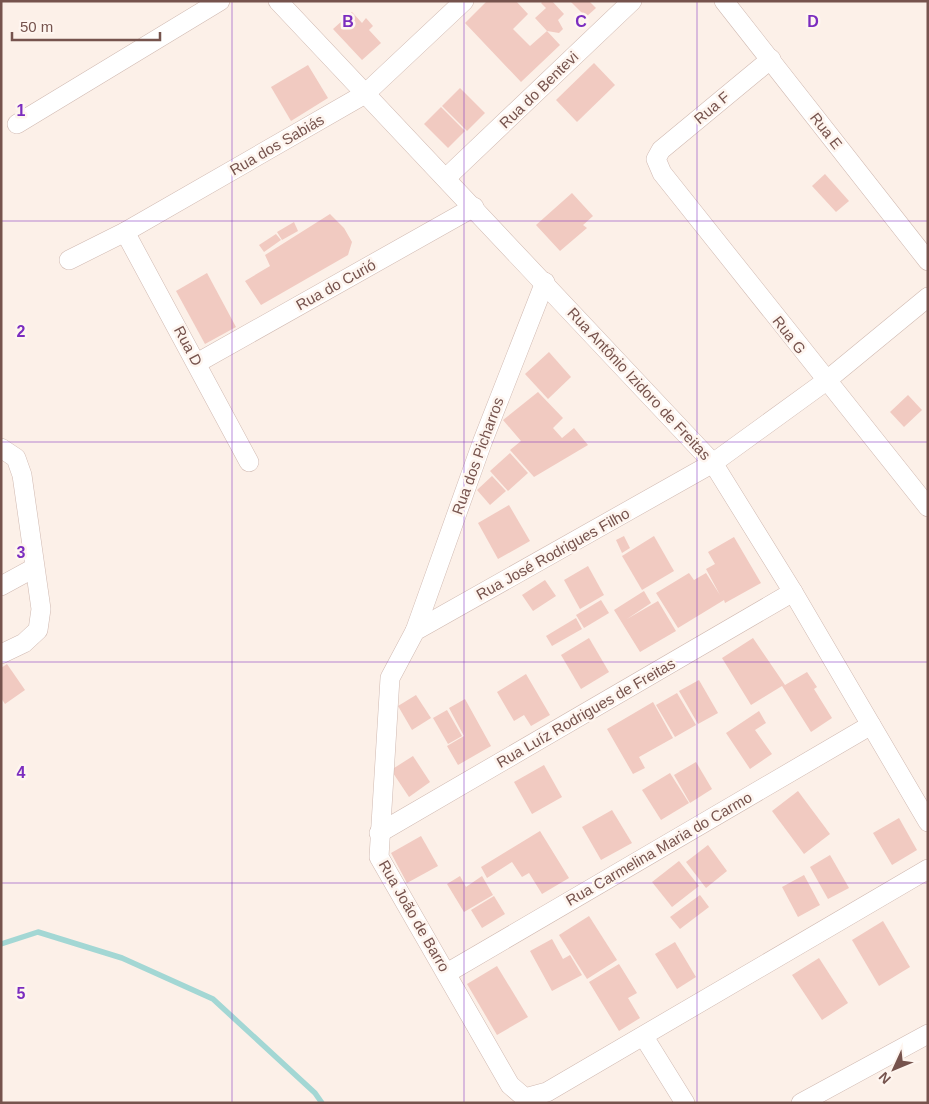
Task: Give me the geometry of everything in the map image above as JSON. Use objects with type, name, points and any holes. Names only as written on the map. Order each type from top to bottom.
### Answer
[{"type":"street","points":[[17,124],[220,1]]},
{"type":"street","name":"Rua Antônio Izidoro de Freitas","points":[[278,1],[545,282],[713,463],[793,592],[928,822]]},
{"type":"street","name":"Rua dos Sabiás","points":[[69,260],[125,232],[365,94],[464,1]]},
{"type":"street","name":"Rua do Bentevi","points":[[446,178],[632,1]]},
{"type":"street","name":"Rua E","points":[[724,1],[928,261]]},
{"type":"street","name":"Rua F","points":[[656,159],[661,150],[771,59]]},
{"type":"street","name":"Rua G","points":[[656,159],[662,173],[928,507]]},
{"type":"street","name":"Rua do Curió","points":[[197,363],[474,208]]},
{"type":"street","name":"Rua D","points":[[125,232],[249,462]]},
{"type":"street","name":"Rua dos Picharros","points":[[415,631],[482,443],[545,282]]},
{"type":"street","name":"Rua José Rodrigues Filho","points":[[415,631],[713,463],[826,381],[928,297]]},
{"type":"street","points":[[1,448],[16,458],[22,475],[41,609],[38,630],[24,643],[1,654]]},
{"type":"street","points":[[1,586],[34,568]]},
{"type":"street","name":"Rua Luíz Rodrigues de Freitas","points":[[379,833],[793,592]]},
{"type":"street","name":"Rua João de Barro","points":[[415,631],[390,678],[379,857],[510,1086],[525,1098],[547,1092],[644,1037]]},
{"type":"street","name":"Rua Carmelina Maria do Carmo","points":[[447,973],[872,725]]},
{"type":"street","points":[[685,1103],[644,1037],[928,869]]},
{"type":"street","points":[[801,1103],[928,1034]]},
{"type":"building","points":[[487,1],[516,1],[528,14],[513,29],[530,46],[547,31],[560,45],[521,82],[465,23]]},
{"type":"building","points":[[543,1],[552,1],[564,14],[558,20],[563,29],[559,33],[547,31],[535,18],[546,8],[541,3]]},
{"type":"building","points":[[570,1],[589,1],[596,8],[586,17]]},
{"type":"building","points":[[352,12],[362,23],[366,18],[373,26],[369,30],[381,43],[362,60],[333,29]]},
{"type":"building","points":[[594,63],[615,85],[577,122],[556,100]]},
{"type":"building","points":[[308,65],[328,98],[291,121],[271,87]]},
{"type":"building","points":[[460,88],[485,113],[467,131],[442,106]]},
{"type":"building","points":[[441,107],[465,131],[448,148],[424,124]]},
{"type":"building","points":[[825,174],[849,201],[836,212],[812,186]]},
{"type":"building","points":[[572,193],[593,216],[583,225],[587,228],[560,251],[536,225]]},
{"type":"building","points":[[330,214],[344,228],[352,242],[348,255],[261,305],[245,281],[270,266],[265,255]]},
{"type":"building","points":[[294,222],[298,231],[282,240],[277,232]]},
{"type":"building","points":[[276,234],[281,240],[264,252],[259,245]]},
{"type":"building","points":[[207,273],[236,327],[205,344],[176,291]]},
{"type":"building","points":[[549,352],[571,377],[548,399],[525,374]]},
{"type":"building","points":[[538,392],[563,418],[553,428],[562,438],[574,428],[588,445],[534,477],[510,450],[521,441],[503,420]]},
{"type":"building","points":[[908,395],[922,410],[904,427],[890,412]]},
{"type":"building","points":[[510,453],[528,473],[508,491],[490,471]]},
{"type":"building","points":[[492,476],[506,491],[490,505],[477,490]]},
{"type":"building","points":[[509,505],[530,541],[498,559],[478,523]]},
{"type":"building","points":[[624,536],[630,548],[622,553],[616,540]]},
{"type":"building","points":[[654,536],[674,571],[642,590],[622,556]]},
{"type":"building","points":[[734,537],[761,583],[725,603],[724,600],[678,628],[656,593],[689,573],[694,580],[706,573],[720,595],[706,569],[715,564],[708,552]]},
{"type":"building","points":[[588,566],[604,595],[580,609],[564,580]]},
{"type":"building","points":[[545,580],[556,596],[533,611],[522,595]]},
{"type":"building","points":[[644,591],[651,603],[627,619],[658,601],[676,631],[640,652],[614,610]]},
{"type":"building","points":[[601,600],[609,613],[584,628],[576,615]]},
{"type":"building","points":[[576,618],[582,629],[552,646],[546,636]]},
{"type":"building","points":[[589,638],[609,672],[581,689],[561,655]]},
{"type":"building","points":[[753,638],[785,685],[807,672],[817,687],[814,689],[832,718],[811,732],[782,686],[751,705],[722,658]]},
{"type":"building","points":[[7,664],[25,690],[5,704],[1,698],[1,668]]},
{"type":"building","points":[[526,674],[550,715],[531,726],[524,715],[514,721],[497,692]]},
{"type":"building","points":[[699,680],[718,713],[698,724],[679,691]]},
{"type":"building","points":[[677,693],[696,725],[675,737],[656,705]]},
{"type":"building","points":[[416,695],[431,718],[412,730],[398,706]]},
{"type":"building","points":[[465,699],[491,746],[458,765],[447,746],[464,736],[449,708]]},
{"type":"building","points":[[653,702],[673,738],[639,757],[645,768],[633,774],[607,729]]},
{"type":"building","points":[[447,710],[462,736],[448,744],[433,718]]},
{"type":"building","points":[[759,711],[766,723],[755,730],[772,754],[750,769],[726,733]]},
{"type":"building","points":[[413,756],[430,782],[409,797],[391,770]]},
{"type":"building","points":[[696,762],[712,789],[690,803],[674,775]]},
{"type":"building","points":[[544,765],[562,797],[532,814],[514,782]]},
{"type":"building","points":[[670,773],[689,803],[661,820],[642,790]]},
{"type":"building","points":[[798,791],[830,834],[804,854],[772,811]]},
{"type":"building","points":[[612,810],[632,843],[601,860],[582,827]]},
{"type":"building","points":[[899,818],[917,850],[892,865],[873,833]]},
{"type":"building","points":[[540,831],[569,878],[542,894],[529,873],[522,877],[512,862],[487,878],[481,867]]},
{"type":"building","points":[[421,836],[438,866],[407,883],[391,853]]},
{"type":"building","points":[[708,845],[727,871],[706,888],[686,862]]},
{"type":"building","points":[[830,855],[849,888],[828,899],[810,867]]},
{"type":"building","points":[[679,861],[699,886],[672,907],[652,882]]},
{"type":"building","points":[[804,875],[820,905],[798,917],[782,887]]},
{"type":"building","points":[[460,876],[466,887],[482,876],[493,895],[464,912],[447,884]]},
{"type":"building","points":[[700,895],[709,907],[680,929],[670,917]]},
{"type":"building","points":[[494,896],[505,914],[482,928],[471,910]]},
{"type":"building","points":[[589,916],[617,960],[587,979],[559,935]]},
{"type":"building","points":[[883,921],[910,967],[879,986],[852,940]]},
{"type":"building","points":[[552,939],[563,959],[570,955],[582,975],[552,991],[530,951]]},
{"type":"building","points":[[675,942],[696,977],[677,989],[655,954]]},
{"type":"building","points":[[819,958],[848,1003],[822,1020],[792,975]]},
{"type":"building","points":[[619,964],[637,993],[628,998],[640,1018],[619,1031],[589,982]]},
{"type":"building","points":[[497,966],[528,1017],[497,1035],[467,984]]},
{"type":"waterway","points":[[1,944],[38,932],[122,958],[213,999],[315,1093],[322,1103]]}]
